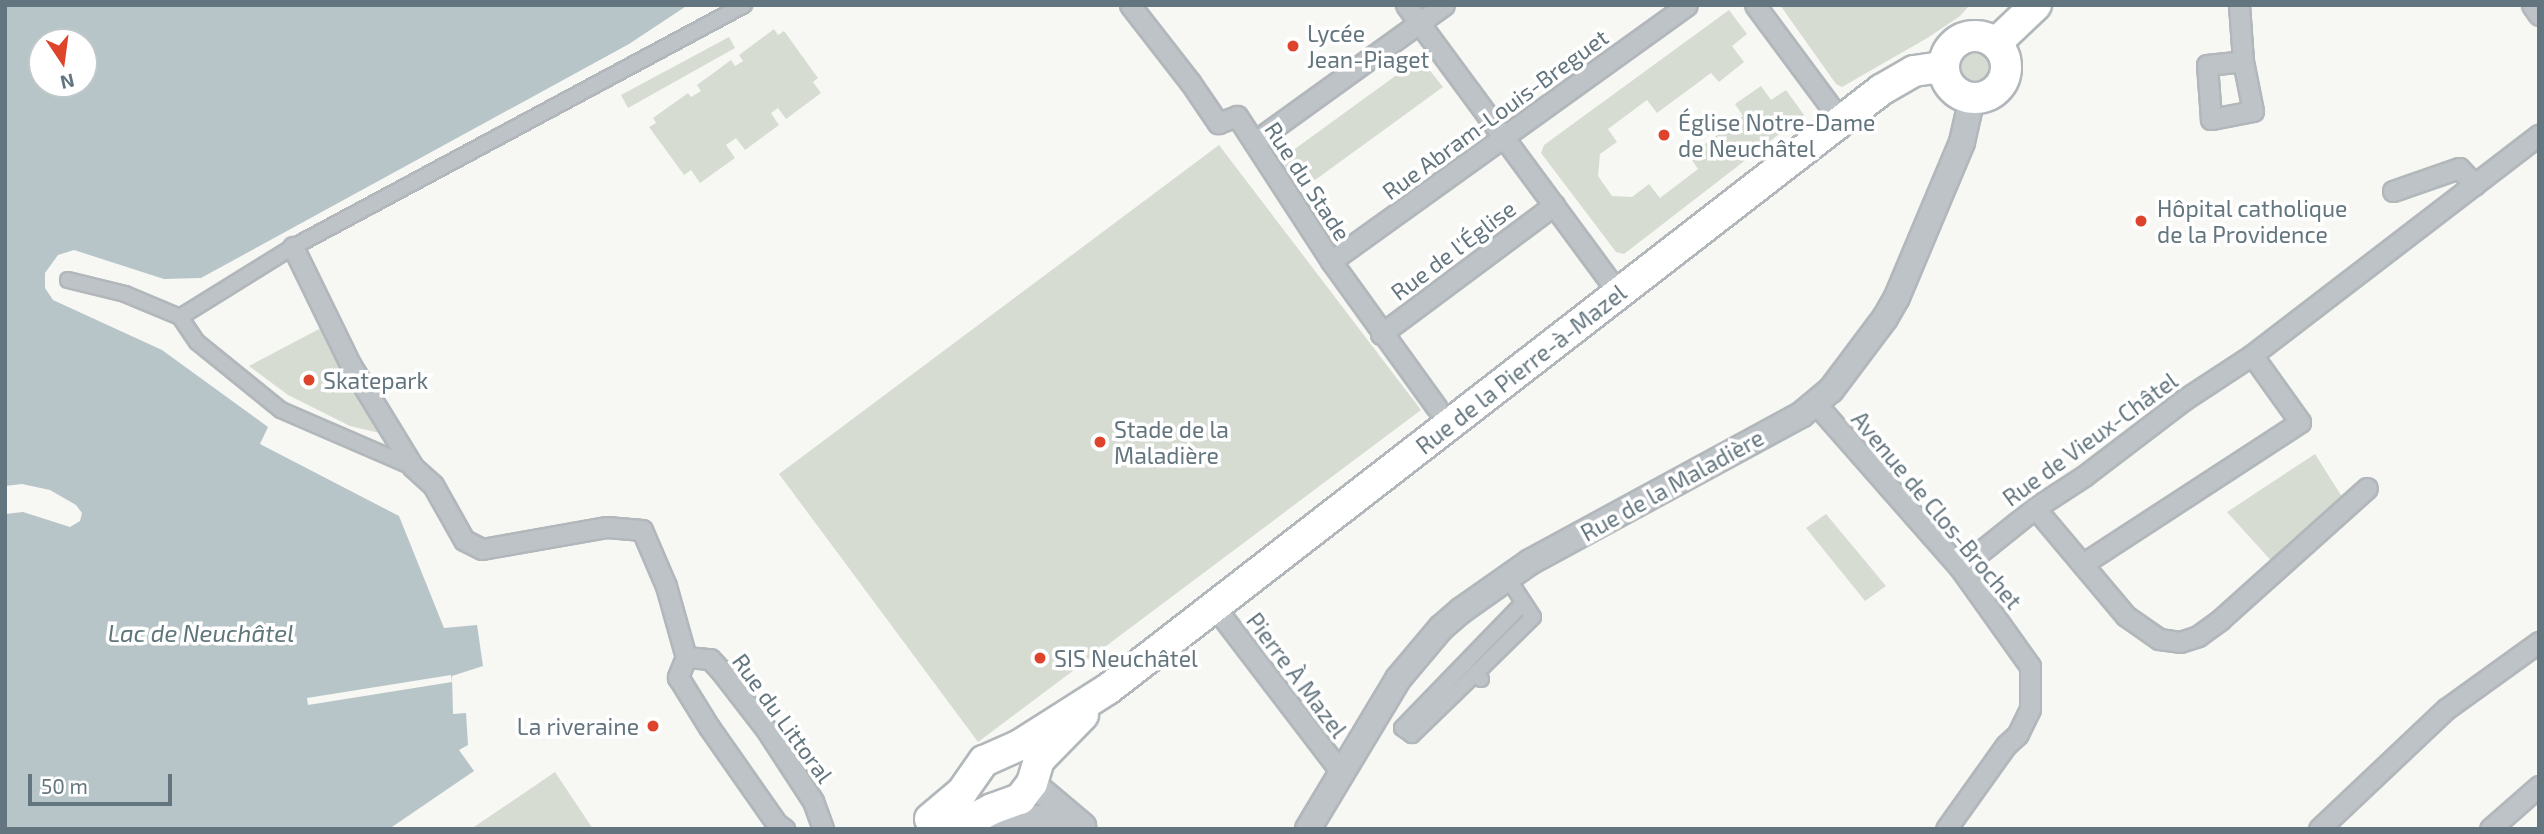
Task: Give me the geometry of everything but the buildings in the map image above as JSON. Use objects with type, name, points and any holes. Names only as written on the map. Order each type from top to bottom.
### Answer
[{"type":"main road","points":[[1996,43],[2036,5]]},
{"type":"main road","points":[[1966,36],[1986,37],[1996,43],[2004,55],[2004,78],[1995,91],[1972,98],[1948,85],[1943,67],[1949,47],[1966,36]]},
{"type":"main road","name":"Rue de la Pierre-à-Mazel","points":[[948,827],[962,792],[984,761],[1020,745],[1108,689],[1899,78],[1943,67]]},
{"type":"main road","name":"Rue de la Pierre-à-Mazel","points":[[948,827],[1020,799],[1032,783],[1039,760],[1108,689]]},
{"type":"street","points":[[180,317],[293,247],[744,5]]},
{"type":"street","name":"Rue du Stade","points":[[1130,5],[1218,123],[1237,116],[1331,261],[1381,334],[1437,408]]},
{"type":"street","points":[[1406,5],[1619,294]]},
{"type":"street","points":[[1254,142],[1444,5]]},
{"type":"street","name":"Rue Abram-Louis-Breguet","points":[[1331,261],[1687,5]]},
{"type":"street","points":[[1755,5],[1842,122]]},
{"type":"street","points":[[2239,5],[2243,61]]},
{"type":"street","points":[[2532,5],[2539,15]]},
{"type":"street","name":"Rue de la Maladière","points":[[1308,829],[1385,699],[1418,654],[1455,616],[1507,577],[1816,404],[1855,360],[1897,297],[1962,142],[1972,98]]},
{"type":"street","name":"Rue de Vieux-Châtel","points":[[1960,568],[2035,508],[2084,476],[2185,399],[2252,355],[2539,135]]},
{"type":"street","points":[[2393,191],[2459,169],[2475,185]]},
{"type":"street","name":"Rue de l'Église","points":[[1381,334],[1554,205]]},
{"type":"street","points":[[293,247],[350,364],[413,467],[433,485],[464,540],[482,549],[607,527],[642,530],[666,586],[686,657],[678,677],[777,824],[784,829]]},
{"type":"street","points":[[68,280],[125,294],[180,317],[197,342],[278,413],[413,467]]},
{"type":"street","points":[[2084,563],[2300,422],[2252,355]]},
{"type":"street","name":"Avenue de Clos-Brochet","points":[[1816,404],[1960,568],[2030,666],[2030,709],[2018,734],[2006,746],[1946,829]]},
{"type":"street","points":[[2035,508],[2126,616],[2159,639],[2180,642],[2198,636],[2221,619],[2367,488]]},
{"type":"street","points":[[1507,577],[1533,617],[1479,677],[1412,736],[1402,728],[1523,603]]},
{"type":"street","name":"Pierre À Mazel","points":[[1214,606],[1341,772]]},
{"type":"street","points":[[2319,829],[2446,709],[2539,642]]},
{"type":"street","name":"Rue du Littoral","points":[[686,657],[710,659],[721,671],[766,729],[813,801],[823,829]]},
{"type":"street","points":[[1032,783],[1083,829]]},
{"type":"street","points":[[2490,829],[2539,786]]},
{"type":"street","points":[[948,827],[1036,818],[1083,829]]},
{"type":"shaded area","points":[[1780,5],[1991,5],[1968,7],[1960,16],[1929,37],[1842,87],[1836,84]]},
{"type":"shaded area","points":[[1729,10],[1747,34],[1732,46],[1744,62],[1719,82],[1711,73],[1657,113],[1647,100],[1608,129],[1617,142],[1600,154],[1598,176],[1612,196],[1632,197],[1649,184],[1660,198],[1698,169],[1689,156],[1743,116],[1735,104],[1761,86],[1771,100],[1786,90],[1804,115],[1624,254],[1616,252],[1541,153],[1544,145]]},
{"type":"shaded area","points":[[774,29],[778,35],[784,31],[818,78],[813,82],[821,93],[786,119],[778,108],[771,113],[779,125],[745,150],[736,138],[726,145],[735,158],[700,183],[691,170],[684,175],[649,127],[656,123],[653,118],[688,93],[691,97],[701,91],[697,85],[731,60],[735,66],[743,61],[739,55]]},
{"type":"shaded area","points":[[729,37],[735,48],[628,108],[621,95]]},
{"type":"shaded area","points":[[1973,47],[1987,52],[1992,66],[1987,80],[1973,85],[1959,80],[1954,66],[1959,52]]},
{"type":"shaded area","points":[[1420,58],[1443,87],[1300,191],[1281,159]]},
{"type":"shaded area","name":"Stade de la Maladière","points":[[1219,145],[1421,410],[978,742],[779,474]]},
{"type":"shaded area","name":"Skatepark","points":[[321,328],[380,433],[350,426],[288,395],[249,366]]},
{"type":"shaded area","points":[[2315,454],[2344,500],[2275,565],[2227,512]]},
{"type":"shaded area","points":[[1826,514],[1886,586],[1865,601],[1806,528]]},
{"type":"shaded area","points":[[555,772],[593,829],[471,829]]},
{"type":"water","name":"Lac de Neuchâtel","points":[[5,5],[688,5],[629,44],[201,278],[164,279],[74,250],[58,255],[45,273],[45,288],[53,300],[162,350],[268,427],[260,444],[399,516],[444,628],[477,625],[483,666],[452,676],[453,714],[466,713],[468,745],[459,750],[474,771],[389,829],[5,829]]},
{"type":"pier","points":[[22,484],[50,490],[76,505],[82,513],[80,521],[70,527],[23,512],[5,514],[5,486]]},
{"type":"pier","points":[[451,675],[452,682],[308,705],[307,698]]},
{"type":"place","name":"Lycée Jean-Piaget","points":[[1293,46]]},
{"type":"place","name":"Église Notre-Dame de Neuchâtel","points":[[1664,135]]},
{"type":"place","name":"Hôpital catholique de la Providence","points":[[2141,221]]},
{"type":"place","name":"Skatepark","points":[[309,380]]},
{"type":"place","name":"Stade de la Maladière","points":[[1100,442]]},
{"type":"place","name":"SIS Neuchâtel","points":[[1040,658]]},
{"type":"place","name":"La riveraine","points":[[653,726]]}]
